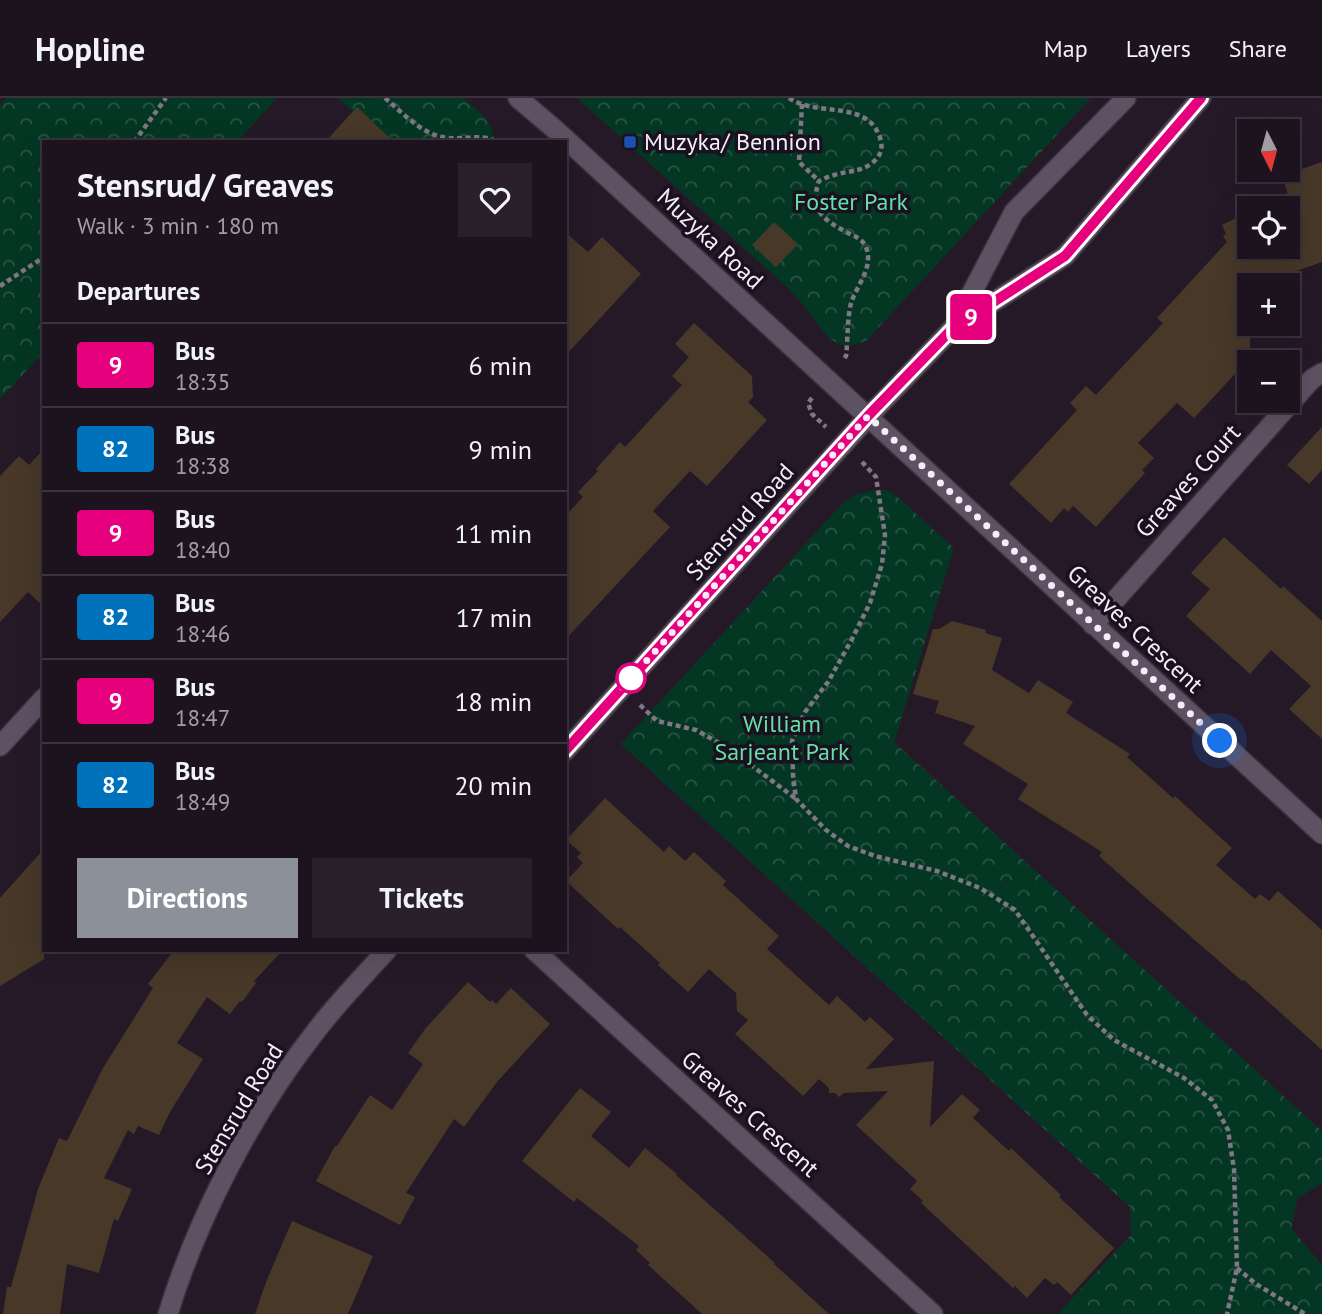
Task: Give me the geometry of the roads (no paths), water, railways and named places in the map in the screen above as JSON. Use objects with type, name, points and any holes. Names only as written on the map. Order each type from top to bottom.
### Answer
[{"type":"street","name":"Muzyka Road","points":[[517,98],[553,137]]},
{"type":"street","name":"Stensrud Road","points":[[953,328],[1014,212],[1126,98]]},
{"type":"street","name":"Stensrud Road","points":[[567,749],[868,416],[953,328],[1065,256],[1201,98]]},
{"type":"street","name":"Muzyka Road","points":[[567,149],[868,416]]},
{"type":"street","name":"Greaves Court","points":[[1093,625],[1312,379],[1322,373]]},
{"type":"street","name":"Greaves Crescent","points":[[868,416],[1322,834]]},
{"type":"street","points":[[0,746],[42,700]]},
{"type":"street","name":"Stensrud Road","points":[[168,1314],[192,1248],[246,1137],[313,1034],[385,952]]},
{"type":"street","name":"Greaves Crescent","points":[[536,952],[933,1314]]},
{"type":"place","name":"Muzyka/ Bennion","points":[[630,142]]},
{"type":"park label","name":"Foster Park","points":[[851,202]]},
{"type":"park label","name":"William Sarjeant Park","points":[[782,738]]}]
